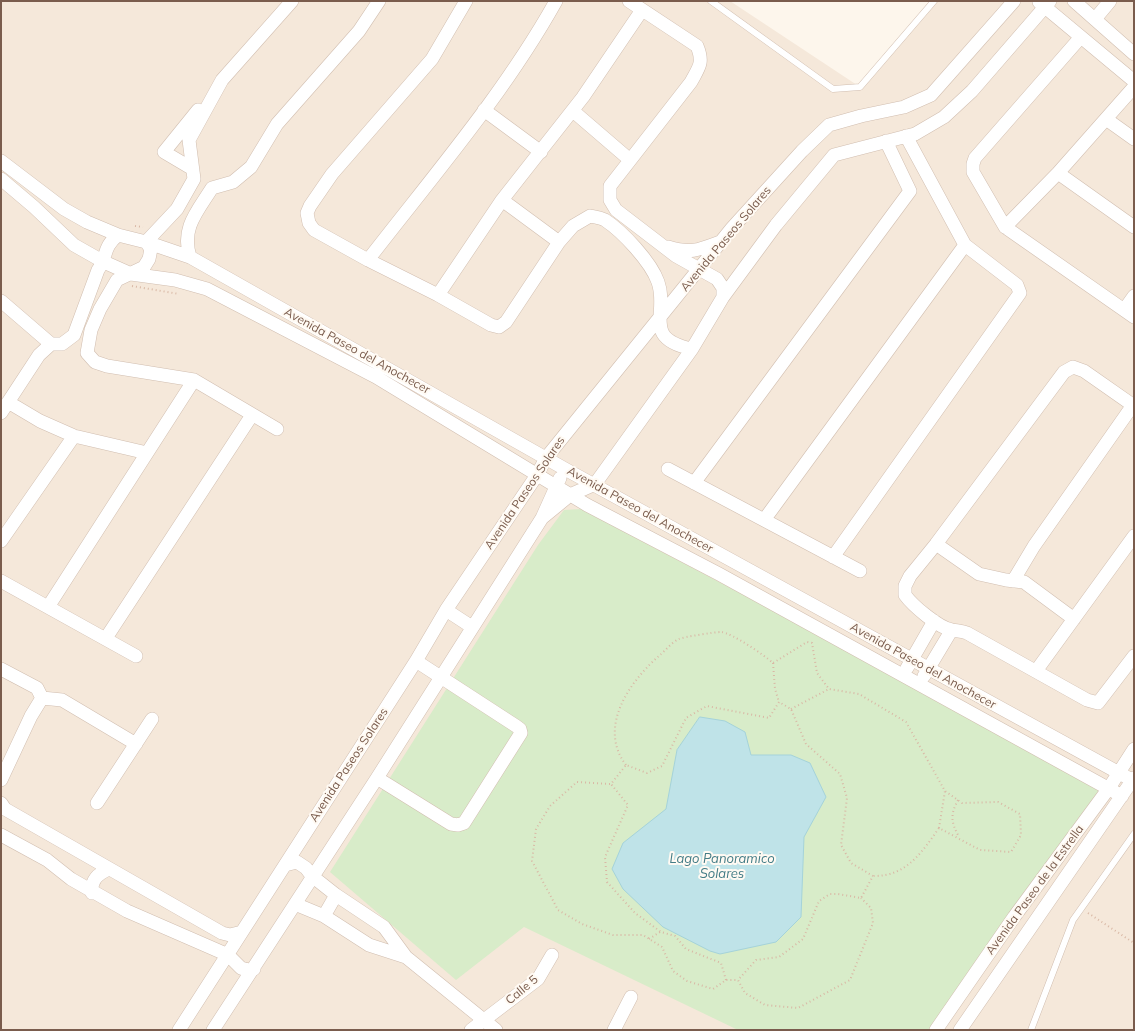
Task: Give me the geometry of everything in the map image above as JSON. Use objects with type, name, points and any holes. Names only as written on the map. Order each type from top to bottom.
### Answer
[{"type":"street","points":[[212,188],[164,152],[222,80],[292,1]]},
{"type":"street","points":[[190,257],[186,245],[187,234],[192,220],[212,188],[233,182],[251,167],[277,124],[359,31],[378,1]]},
{"type":"street","points":[[466,1],[432,59],[332,174],[307,213],[309,223],[314,230],[368,260],[438,295],[491,325],[499,327],[506,322],[559,242],[572,226],[590,216],[604,220],[642,254],[658,283],[660,299],[658,319],[665,336],[675,345],[692,348]]},
{"type":"street","points":[[368,260],[509,77],[542,26],[556,1]]},
{"type":"street","points":[[629,1],[697,46],[701,57],[700,66],[691,82],[610,186],[610,200],[616,210],[676,256],[717,279],[723,288],[723,297]]},
{"type":"street","name":"Avenida Paseos Solares","points":[[179,1030],[416,661],[446,610],[537,475],[546,458],[658,319],[722,241],[802,151],[829,125],[861,116],[904,107],[931,95],[1014,1]]},
{"type":"street","points":[[1074,1],[1134,54]]},
{"type":"street","points":[[1095,19],[1110,1]]},
{"type":"street","points":[[595,484],[692,348],[723,297],[776,225],[834,154],[906,136],[928,127],[958,106],[1044,3],[1080,38],[1134,81]]},
{"type":"street","points":[[438,295],[502,200],[573,111],[642,10]]},
{"type":"street","points":[[1080,38],[975,158],[973,172],[1005,227],[1129,314],[1134,296]]},
{"type":"street","points":[[222,80],[189,140],[192,174],[177,209],[146,242],[151,249],[149,259],[144,268],[117,280],[100,309],[92,330],[87,353],[95,362],[135,372],[194,380],[277,429]]},
{"type":"street","points":[[1005,227],[1058,173],[1134,87]]},
{"type":"street","points":[[484,110],[541,152]]},
{"type":"street","points":[[573,111],[630,160]]},
{"type":"street","points":[[1106,119],[1134,139]]},
{"type":"street","points":[[833,557],[1020,293],[1017,286],[965,245],[906,136]]},
{"type":"street","points":[[694,482],[910,191],[886,141]]},
{"type":"street","name":"Avenida Paseo del Anochecer","points":[[1,161],[64,209],[87,222],[118,235],[146,242],[190,257],[565,469],[595,484],[911,660],[1133,779]]},
{"type":"street","points":[[1058,173],[1134,227]]},
{"type":"street","name":"Avenida Paseo del Anochecer","points":[[1,179],[34,207],[74,245],[104,262],[131,274],[175,280],[207,289],[376,377],[570,495],[1122,796]]},
{"type":"street","points":[[502,200],[559,242]]},
{"type":"street","points":[[1,301],[50,344],[62,344],[74,335],[98,270],[104,262],[104,251],[110,241],[118,235]]},
{"type":"street","points":[[662,245],[683,252],[696,251],[722,241]]},
{"type":"street","points":[[764,520],[965,245]]},
{"type":"street","points":[[84,305],[100,309]]},
{"type":"street","points":[[1,413],[39,355],[50,344]]},
{"type":"street","points":[[1012,581],[1034,546],[1133,405],[1084,371],[1073,367],[1064,372],[936,544],[910,576],[905,586],[905,595],[920,611],[934,621],[951,630],[967,632],[1087,700],[1098,703],[1134,656]]},
{"type":"street","points":[[48,607],[194,380]]},
{"type":"street","points":[[8,402],[40,421],[74,436],[147,453]]},
{"type":"street","points":[[106,638],[252,415]]},
{"type":"street","points":[[1,541],[74,436]]},
{"type":"street","name":"Avenida Paseos Solares","points":[[213,1030],[377,778],[542,518],[555,486],[565,469]]},
{"type":"street","points":[[668,469],[860,571]]},
{"type":"street","name":"Avenida Paseos Solares","points":[[542,518],[570,495],[595,484]]},
{"type":"street","points":[[1036,671],[1134,536]]},
{"type":"street","points":[[936,544],[979,574],[1024,582],[1074,619]]},
{"type":"street","points":[[1,581],[136,656]]},
{"type":"street","points":[[446,610],[472,628]]},
{"type":"street","points":[[903,676],[934,621]]},
{"type":"street","points":[[919,684],[951,630]]},
{"type":"street","points":[[377,778],[451,824],[458,825],[464,823],[521,733],[516,726],[416,661]]},
{"type":"street","points":[[1,669],[37,688],[42,698]]},
{"type":"street","points":[[42,698],[62,700],[136,744]]},
{"type":"street","points":[[1,780],[31,716],[42,698]]},
{"type":"street","points":[[97,803],[152,719]]},
{"type":"street","name":"Avenida Paseo de la Estrella","points":[[936,1030],[1014,917],[1109,788],[1134,750]]},
{"type":"street","name":"Avenida Paseo de la Estrella","points":[[960,1030],[1133,779]]},
{"type":"street","points":[[1,803],[5,809],[222,933],[230,935],[242,932]]},
{"type":"street","points":[[1,835],[47,860],[92,893],[127,911],[228,955],[241,968],[248,970],[254,968]]},
{"type":"street","points":[[285,865],[297,862],[306,868],[312,876],[336,895],[384,927],[406,957],[496,1030]]},
{"type":"street","points":[[92,893],[92,885],[95,877],[110,869]]},
{"type":"street","points":[[324,916],[336,895]]},
{"type":"street","points":[[295,904],[324,916],[369,945],[406,957]]},
{"type":"street","name":"Calle 5","points":[[471,1030],[538,979],[552,955]]},
{"type":"street","points":[[614,1030],[631,997]]},
{"type":"lane","points":[[711,1],[833,89],[860,87],[934,1]]},
{"type":"lane","points":[[1031,1030],[1073,920],[1134,834]]},
{"type":"path","points":[[129,226],[144,227]]},
{"type":"path","points":[[117,280],[137,289],[183,294]]},
{"type":"path","points":[[779,702],[769,718],[708,706],[686,718],[662,766],[647,772],[626,765],[617,754],[614,731],[618,713],[628,690],[645,668],[678,640],[722,632],[759,651],[773,662],[775,689],[779,702],[791,709],[806,744],[840,774],[847,798],[841,845],[851,863],[873,876],[886,876],[916,860],[939,828],[945,791]]},
{"type":"path","points":[[773,662],[807,642],[812,643],[817,673],[829,689]]},
{"type":"path","points":[[791,709],[829,689],[859,694],[906,722],[945,791],[962,803],[998,802],[1020,814],[1021,835],[1011,852],[980,850],[939,828]]},
{"type":"path","points":[[611,784],[626,765]]},
{"type":"path","points":[[726,980],[722,963],[686,949],[675,936],[661,932],[635,913],[607,882],[605,857],[628,805],[611,784],[577,782],[550,806],[536,829],[532,861],[558,910],[582,924],[613,935],[643,935],[662,947],[673,971],[687,981],[713,989],[726,980],[738,980],[756,960],[779,957],[803,939],[819,901],[830,894],[861,898],[871,908],[873,923],[850,980],[798,1008],[765,1005],[745,993],[738,980]]},
{"type":"path","points":[[958,800],[953,810],[952,825],[959,838]]},
{"type":"path","points":[[861,898],[873,876]]},
{"type":"path","points":[[1081,909],[1134,942]]},
{"type":"path","points":[[649,939],[661,932]]},
{"type":"shaded area","points":[[1,1],[730,1],[860,87],[933,1],[1134,1],[1134,1030],[1,1030]]},
{"type":"green space","points":[[581,509],[1109,788],[944,1030],[738,1030],[524,927],[456,980],[330,872],[538,545],[564,510]]},
{"type":"water","name":"Lago Panoramico Solares","points":[[700,717],[725,721],[745,732],[751,755],[791,755],[810,763],[826,797],[804,837],[801,917],[776,942],[720,954],[710,951],[663,927],[623,889],[612,869],[623,843],[666,809],[677,750]]}]
